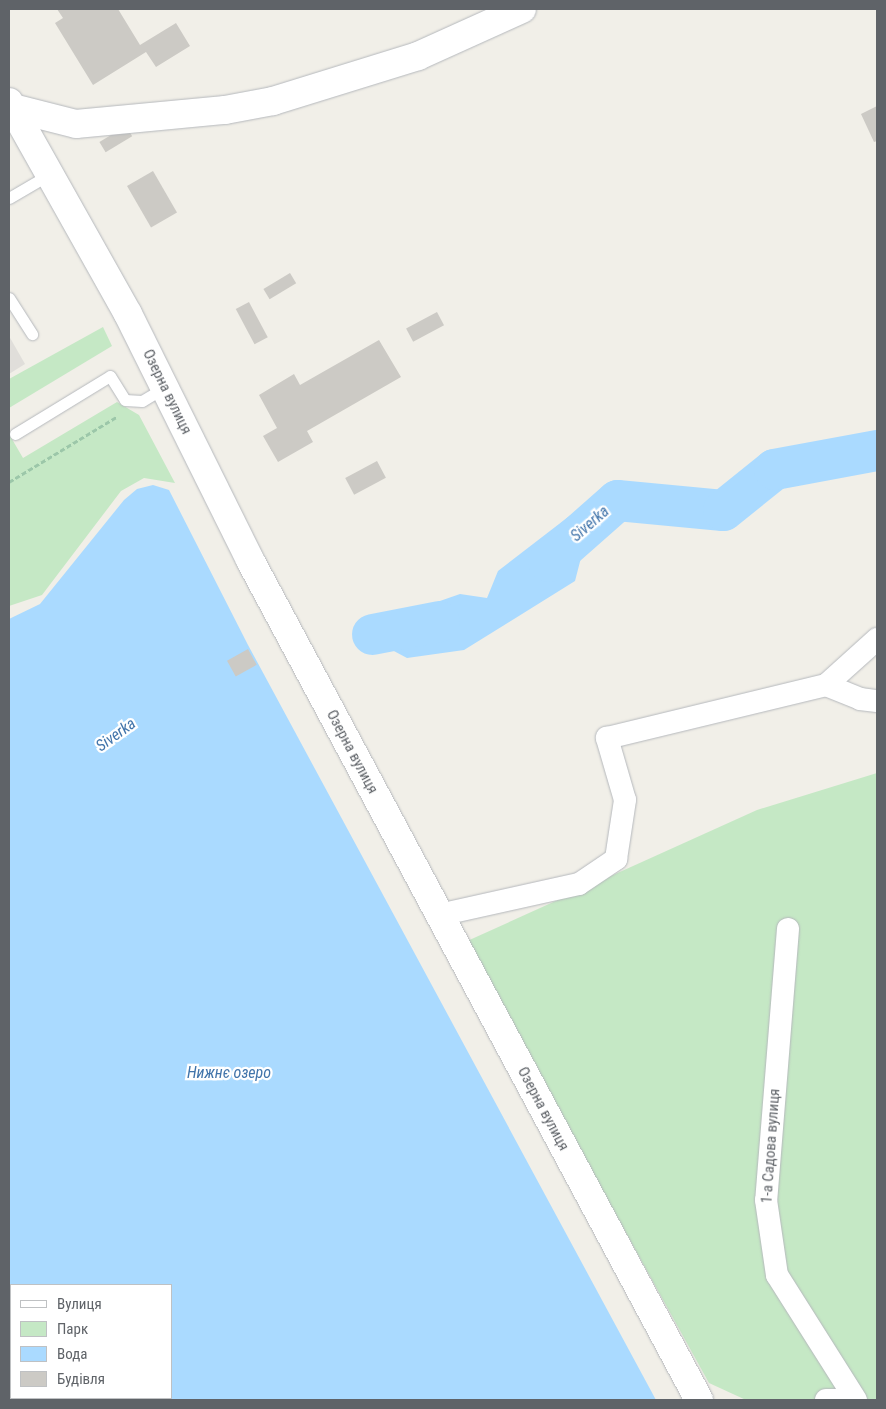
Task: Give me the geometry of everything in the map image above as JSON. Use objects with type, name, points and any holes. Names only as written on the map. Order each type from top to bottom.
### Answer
[{"type":"street","points":[[11,105],[76,124],[224,110],[273,101],[418,56],[522,9]]},
{"type":"street","name":"Озерна вулиця","points":[[11,105],[165,387],[250,560],[699,1400]]},
{"type":"street","points":[[439,915],[579,884],[616,859],[625,800],[607,738],[826,685],[877,639]]},
{"type":"street","points":[[826,685],[860,699],[877,700]]},
{"type":"street","name":"1-а Садова вулиця","points":[[788,928],[766,1200],[777,1275],[856,1400]]},
{"type":"street","points":[[826,1400],[843,1400]]},
{"type":"lane","points":[[9,198],[50,174]]},
{"type":"lane","points":[[9,298],[32,334]]},
{"type":"lane","points":[[15,434],[110,376],[125,400],[142,401],[165,387]]},
{"type":"path","points":[[9,482],[142,401]]},
{"type":"shaded area","points":[[9,336],[25,364],[9,374]]},
{"type":"green space","points":[[103,327],[112,346],[9,408],[9,379]]},
{"type":"green space","points":[[117,402],[139,415],[175,483],[144,478],[121,491],[42,595],[9,606],[9,434],[23,458]]},
{"type":"green space","points":[[877,773],[877,1400],[746,1400],[709,1383],[465,942],[757,810]]},
{"type":"water","name":"Нижнє озеро","points":[[153,485],[169,490],[248,645],[656,1400],[9,1400],[9,619],[40,604],[124,500],[137,489]]},
{"type":"water","points":[[572,514],[597,528],[583,550],[575,581],[464,650],[407,658],[377,642],[391,618],[460,594],[487,598],[498,571]]},
{"type":"building","points":[[57,9],[118,9],[140,45],[176,23],[190,46],[156,67],[146,52],[93,85],[55,23],[63,18]]},
{"type":"building","points":[[877,106],[877,141],[874,142],[861,114]]},
{"type":"building","points":[[126,126],[132,136],[106,152],[99,142]]},
{"type":"building","points":[[153,171],[177,213],[151,228],[127,186]]},
{"type":"building","points":[[290,273],[296,283],[270,299],[263,289]]},
{"type":"building","points":[[249,302],[268,337],[255,344],[236,309]]},
{"type":"building","points":[[437,312],[444,325],[413,342],[406,328]]},
{"type":"building","points":[[379,340],[401,377],[307,431],[313,442],[278,462],[263,436],[277,428],[259,395],[294,374],[300,385]]},
{"type":"building","points":[[377,461],[386,478],[354,495],[345,478]]},
{"type":"building","points":[[248,649],[257,665],[236,676],[227,661]]},
{"type":"waterway","name":"Siverka","points":[[548,561],[617,500],[723,510],[774,469],[877,450]]},
{"type":"waterway","name":"Siverka","points":[[372,634],[439,621]]}]
